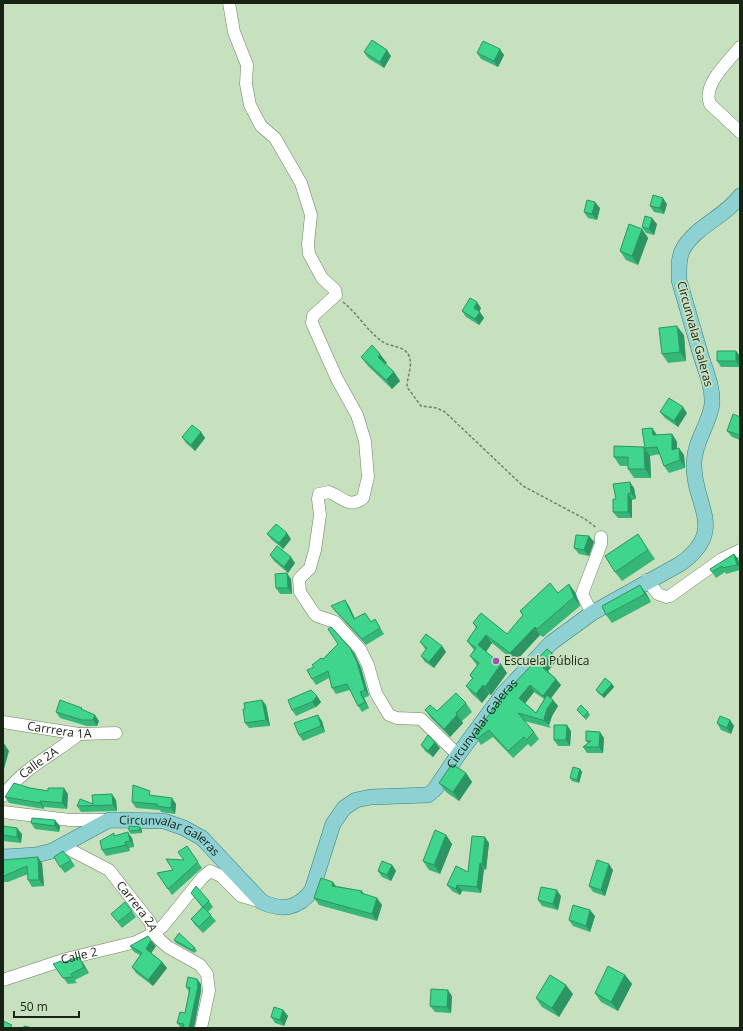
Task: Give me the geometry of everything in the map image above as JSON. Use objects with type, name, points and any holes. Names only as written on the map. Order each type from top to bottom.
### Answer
[{"type":"main road","name":"Circunvalar Galeras","points":[[3,857],[36,855],[63,846],[109,820],[164,821],[184,828],[202,838],[262,902],[274,907],[287,908],[296,905],[312,890],[333,824],[344,808],[356,800],[371,797],[428,794],[435,789],[503,694],[551,643],[592,613],[647,580],[680,564],[693,554],[705,532],[706,524],[695,476],[694,462],[701,432],[708,417],[712,403],[710,383],[679,280],[678,263],[682,250],[693,237],[727,210],[740,196]]},
{"type":"street","points":[[229,3],[234,32],[247,65],[246,84],[250,105],[261,126],[275,138],[301,183],[311,215],[308,244],[309,254],[316,269],[322,278],[332,286],[336,295],[314,316],[312,322],[337,379],[357,415],[367,453],[368,477],[363,498],[358,502],[346,502],[329,492],[319,494],[318,499],[320,515],[315,550],[310,568],[299,578],[300,592],[317,616],[335,622],[360,649],[368,665],[376,693],[389,715],[397,718],[421,719],[458,755]]},
{"type":"street","points":[[740,47],[712,83],[708,99],[710,104],[740,132]]},
{"type":"street","points":[[592,613],[582,594],[601,544],[602,537]]},
{"type":"street","points":[[647,580],[658,594],[666,598],[722,559],[740,550]]},
{"type":"street","name":"Carrrera 1A","points":[[3,722],[79,734],[116,733]]},
{"type":"street","name":"Calle 2A","points":[[3,796],[9,788],[34,764],[79,734]]},
{"type":"street","points":[[3,812],[70,820],[109,820]]},
{"type":"street","name":"Carrera 2A","points":[[63,846],[110,870],[150,922],[154,933],[168,947],[200,965],[207,974],[210,991],[201,1028]]},
{"type":"street","name":"Calle 2","points":[[3,980],[66,959],[136,942],[154,933],[163,926],[202,878],[210,871],[221,876],[241,896],[262,902]]},
{"type":"path","points":[[336,295],[356,313],[381,341],[389,346],[401,347],[407,353],[410,361],[407,386],[421,406],[437,408],[445,412],[523,486],[585,519],[594,526],[602,537]]},
{"type":"building","points":[[372,40],[387,50],[380,62],[364,52]]},
{"type":"building","points":[[483,41],[500,49],[494,61],[477,53]]},
{"type":"building","points":[[653,195],[663,198],[660,208],[650,206]]},
{"type":"building","points":[[587,200],[595,202],[592,214],[584,212]]},
{"type":"building","points":[[645,216],[652,218],[649,229],[642,227]]},
{"type":"building","points":[[629,224],[642,229],[632,256],[620,251]]},
{"type":"building","points":[[470,298],[477,302],[474,308],[480,312],[475,319],[462,311]]},
{"type":"building","points":[[677,326],[680,352],[662,354],[659,328]]},
{"type":"building","points":[[372,345],[380,354],[378,357],[394,372],[386,380],[361,357]]},
{"type":"building","points":[[717,351],[736,351],[736,361],[717,361]]},
{"type":"building","points":[[669,398],[683,407],[674,421],[660,412]]},
{"type":"building","points":[[733,414],[740,417],[740,435],[727,431]]},
{"type":"building","points":[[192,425],[201,432],[191,445],[182,437]]},
{"type":"building","points":[[652,428],[653,435],[672,434],[672,450],[679,448],[680,460],[664,466],[657,447],[645,448],[642,429]]},
{"type":"building","points":[[614,446],[644,447],[645,469],[628,469],[628,457],[614,457]]},
{"type":"building","points":[[630,482],[631,493],[628,494],[628,512],[613,512],[613,499],[616,499],[613,484]]},
{"type":"building","points":[[276,524],[287,533],[279,543],[267,534]]},
{"type":"building","points":[[638,534],[648,550],[615,572],[605,556]]},
{"type":"building","points":[[576,535],[589,536],[584,550],[574,548]]},
{"type":"building","points":[[277,546],[291,557],[284,567],[270,555]]},
{"type":"building","points":[[734,554],[737,565],[722,568],[722,566],[712,572],[710,569]]},
{"type":"building","points":[[287,573],[288,588],[276,588],[275,574]]},
{"type":"building","points":[[550,583],[558,593],[569,584],[574,597],[537,629],[535,627],[510,653],[486,635],[478,645],[501,664],[485,687],[483,685],[476,694],[466,686],[473,678],[470,675],[479,663],[470,656],[476,648],[467,641],[477,627],[473,623],[481,613],[507,634],[523,615],[520,611]]},
{"type":"building","points":[[640,585],[645,594],[606,615],[602,606]]},
{"type":"building","points":[[345,600],[354,619],[365,613],[371,622],[375,619],[380,628],[362,639],[331,606]]},
{"type":"building","points":[[331,627],[350,648],[357,662],[365,690],[360,692],[365,702],[358,706],[347,684],[332,688],[328,671],[312,679],[307,670],[314,667],[312,665],[321,658],[323,659],[338,644],[328,629]]},
{"type":"building","points":[[426,634],[442,646],[429,662],[421,656],[427,648],[420,642]]},
{"type":"building","points":[[547,649],[552,653],[543,665],[543,668],[556,679],[543,696],[530,685],[519,698],[536,713],[547,695],[553,700],[547,709],[544,719],[546,721],[518,713],[534,732],[526,740],[524,737],[508,751],[489,730],[477,739],[474,735],[505,693]]},
{"type":"building","points":[[605,678],[612,684],[602,695],[596,690]]},
{"type":"building","points":[[311,690],[317,696],[312,702],[292,710],[288,700]]},
{"type":"building","points":[[456,693],[466,703],[444,729],[425,710],[430,705],[437,711]]},
{"type":"building","points":[[60,700],[82,708],[81,709],[95,715],[93,720],[82,720],[56,712]]},
{"type":"building","points":[[262,700],[266,720],[245,723],[243,709],[245,709],[244,703]]},
{"type":"building","points":[[581,705],[588,712],[584,717],[577,710]]},
{"type":"building","points":[[318,715],[321,726],[299,735],[294,723]]},
{"type":"building","points":[[720,716],[730,720],[727,728],[717,723]]},
{"type":"building","points":[[554,725],[567,725],[566,740],[554,740]]},
{"type":"building","points":[[586,731],[600,732],[599,747],[583,747],[591,741],[586,741]]},
{"type":"building","points":[[428,735],[435,742],[428,751],[421,745]]},
{"type":"building","points":[[452,764],[466,773],[453,792],[439,783]]},
{"type":"building","points":[[573,767],[580,769],[577,780],[570,778]]},
{"type":"building","points":[[14,783],[30,788],[48,791],[48,788],[64,788],[62,803],[40,801],[40,803],[5,797]]},
{"type":"building","points":[[133,785],[150,791],[149,795],[172,798],[171,808],[157,806],[157,804],[132,802]]},
{"type":"building","points":[[112,794],[113,805],[77,806],[80,799],[93,804],[92,795]]},
{"type":"building","points":[[32,818],[55,820],[55,826],[31,823]]},
{"type":"building","points":[[3,826],[17,828],[17,837],[3,835]]},
{"type":"building","points":[[129,826],[140,827],[140,830],[129,831]]},
{"type":"building","points":[[435,830],[446,835],[434,865],[423,861]]},
{"type":"building","points":[[128,832],[130,841],[125,842],[126,845],[102,850],[100,841],[114,833],[114,836]]},
{"type":"building","points":[[472,836],[485,837],[482,864],[480,863],[477,887],[457,885],[456,889],[447,885],[456,866],[468,872]]},
{"type":"building","points":[[187,846],[198,862],[168,889],[157,873],[173,870],[166,859],[184,860],[178,852]]},
{"type":"building","points":[[63,851],[71,860],[60,867],[54,857]]},
{"type":"building","points":[[38,857],[39,880],[28,880],[27,866],[3,876],[3,860]]},
{"type":"building","points":[[597,860],[609,864],[601,890],[589,886]]},
{"type":"building","points":[[382,861],[392,865],[387,875],[378,871]]},
{"type":"building","points":[[321,878],[333,882],[332,886],[362,891],[361,893],[377,898],[372,914],[314,898]]},
{"type":"building","points":[[196,886],[209,901],[203,907],[191,893]]},
{"type":"building","points":[[541,887],[557,890],[553,904],[538,900]]},
{"type":"building","points":[[125,902],[132,911],[118,922],[111,914]]},
{"type":"building","points":[[573,905],[590,910],[586,926],[569,920]]},
{"type":"building","points":[[203,907],[211,915],[199,927],[191,919]]},
{"type":"building","points":[[179,933],[195,948],[192,950],[174,940]]},
{"type":"building","points":[[148,936],[151,940],[146,949],[162,962],[148,980],[132,967],[142,953],[130,946]]},
{"type":"building","points":[[79,957],[84,967],[71,974],[73,977],[63,978],[53,964],[61,961],[62,963]]},
{"type":"building","points":[[608,966],[625,975],[611,1002],[595,993]]},
{"type":"building","points":[[550,975],[566,985],[552,1008],[536,998]]},
{"type":"building","points":[[188,977],[197,979],[198,986],[189,1028],[183,1028],[184,1024],[177,1023],[180,1012],[185,1013],[190,988],[186,987]]},
{"type":"building","points":[[431,989],[448,990],[447,1007],[430,1006]]},
{"type":"building","points":[[274,1007],[283,1010],[280,1020],[271,1017]]},
{"type":"building","points":[[3,1021],[12,1025],[10,1028],[3,1028]]},
{"type":"place","name":"Escuela Pública","points":[[496,661]]}]
